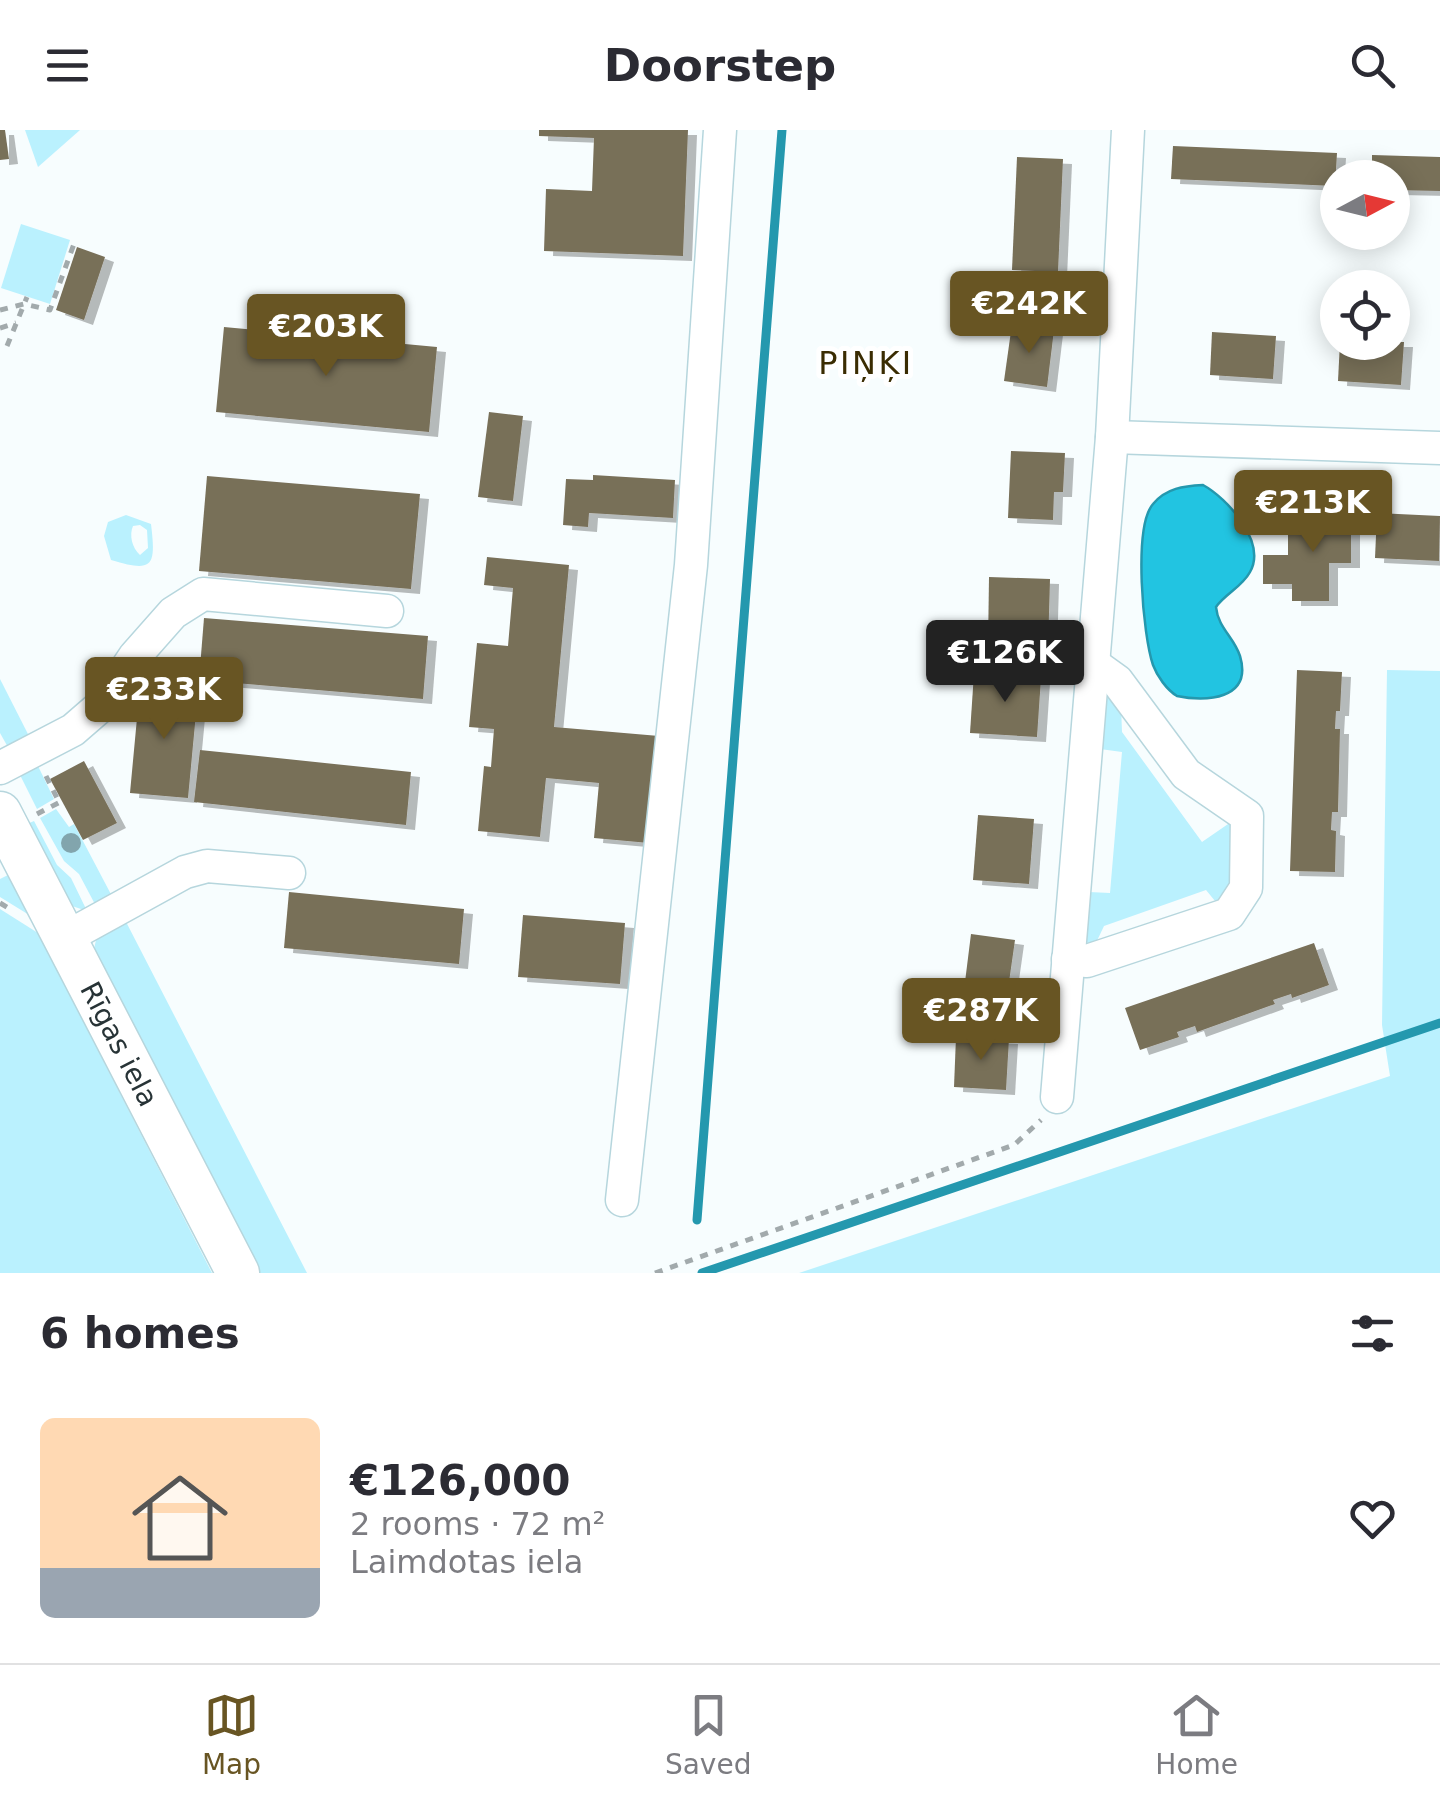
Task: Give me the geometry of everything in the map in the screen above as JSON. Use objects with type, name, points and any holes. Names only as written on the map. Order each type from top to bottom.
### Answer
[{"type":"main road","name":"Rīgas iela","points":[[0,813],[238,1273]]},
{"type":"street","points":[[622,1200],[691,564],[720,130]]},
{"type":"street","points":[[1057,1097],[1112,437],[1128,130]]},
{"type":"street","points":[[1112,437],[1440,448]]},
{"type":"street","points":[[0,768],[73,730],[103,704],[135,656],[173,613],[202,594],[387,611]]},
{"type":"street","points":[[1068,959],[1087,961],[1230,914],[1246,888],[1247,816],[1186,774],[1116,681],[1092,663]]},
{"type":"street","points":[[65,938],[184,872],[207,866],[289,874]]},
{"type":"path","points":[[0,310],[25,300],[50,310],[74,242]]},
{"type":"path","points":[[7,346],[25,300]]},
{"type":"path","points":[[0,328],[16,323]]},
{"type":"path","points":[[655,1273],[1014,1145],[1047,1114],[1057,1097]]},
{"type":"shaded area","points":[[25,130],[80,130],[38,167]]},
{"type":"shaded area","points":[[21,224],[70,240],[50,304],[1,288]]},
{"type":"shaded area","points":[[126,515],[151,524],[153,549],[149,563],[136,566],[111,560],[104,536],[108,522]],"holes":[[[133,526],[147,530],[148,548],[140,555],[131,537]]]},
{"type":"shaded area","points":[[1387,670],[1440,671],[1440,1273],[799,1273],[1390,1076],[1382,1025]]},
{"type":"shaded area","points":[[0,679],[31,740],[9,749],[0,733]]},
{"type":"shaded area","points":[[1111,696],[1121,706],[1122,732],[1202,842],[1231,822],[1234,891],[1220,907],[1206,890],[1104,926],[1094,947],[1085,941],[1089,892],[1110,893],[1122,752],[1100,749],[1104,701]]},
{"type":"shaded area","points":[[38,766],[54,799],[37,809],[20,775]]},
{"type":"shaded area","points":[[56,809],[69,827],[74,824],[114,900],[97,908],[79,874],[64,861],[40,818]]},
{"type":"shaded area","points":[[34,821],[87,911],[72,906],[27,824]]},
{"type":"shaded area","points":[[8,875],[34,918],[0,897],[0,879]]},
{"type":"shaded area","points":[[0,909],[38,933],[212,1273],[0,1273]]},
{"type":"shaded area","points":[[123,916],[307,1273],[257,1273],[94,956],[101,932]]},
{"type":"water","points":[[1203,485],[1242,522],[1254,560],[1247,577],[1216,607],[1240,656],[1242,671],[1233,690],[1213,698],[1177,696],[1155,669],[1146,631],[1142,582],[1143,535],[1153,504],[1170,491]]},
{"type":"building","points":[[0,130],[5,130],[9,159],[0,160]]},
{"type":"building","points":[[539,130],[688,130],[683,256],[544,251],[546,189],[592,191],[594,138],[539,136]]},
{"type":"building","points":[[1173,146],[1337,153],[1337,160],[1320,160],[1320,185],[1171,179]]},
{"type":"building","points":[[1372,155],[1440,157],[1440,191],[1410,190],[1410,160],[1372,160]]},
{"type":"building","points":[[1017,157],[1063,159],[1058,272],[1012,270]]},
{"type":"building","points":[[77,247],[105,257],[84,320],[56,310]]},
{"type":"building","points":[[1012,324],[1054,330],[1047,387],[1004,381]]},
{"type":"building","points":[[224,327],[437,347],[429,432],[216,412]]},
{"type":"building","points":[[1212,332],[1276,336],[1273,379],[1210,375]]},
{"type":"building","points":[[1339,360],[1403,360],[1401,385],[1338,381]]},
{"type":"building","points":[[489,412],[523,416],[513,501],[478,497]]},
{"type":"building","points":[[1011,451],[1065,453],[1063,492],[1054,492],[1053,520],[1008,518]]},
{"type":"building","points":[[593,475],[675,480],[673,518],[589,513],[588,527],[563,525],[566,479],[593,480]]},
{"type":"building","points":[[207,476],[420,494],[411,589],[199,571]]},
{"type":"building","points":[[1327,496],[1351,496],[1351,563],[1329,563],[1329,601],[1292,601],[1292,584],[1263,584],[1263,555],[1288,555],[1288,531],[1327,531]]},
{"type":"building","points":[[1377,513],[1440,516],[1439,561],[1375,558]]},
{"type":"building","points":[[487,557],[569,565],[554,727],[659,736],[649,843],[594,838],[599,783],[546,778],[540,837],[478,831],[484,766],[491,767],[494,729],[469,727],[477,643],[508,646],[513,588],[484,585]]},
{"type":"building","points":[[989,577],[1050,579],[1048,648],[988,647]]},
{"type":"building","points":[[204,618],[428,636],[423,699],[199,680]]},
{"type":"building","points":[[1297,670],[1342,672],[1335,729],[1340,729],[1338,812],[1332,812],[1331,830],[1336,831],[1335,872],[1290,871]]},
{"type":"building","points":[[974,673],[1041,678],[1037,737],[970,733]]},
{"type":"building","points":[[140,686],[198,692],[188,798],[130,793]]},
{"type":"building","points":[[200,750],[411,772],[406,825],[194,802]]},
{"type":"building","points":[[84,761],[117,823],[83,840],[50,779]]},
{"type":"building","points":[[978,815],[1034,819],[1029,884],[973,880]]},
{"type":"building","points":[[289,892],[464,909],[459,964],[284,948]]},
{"type":"building","points":[[523,915],[625,923],[620,984],[518,977]]},
{"type":"building","points":[[971,934],[1015,940],[1007,996],[964,990]]},
{"type":"building","points":[[1314,943],[1329,985],[1273,1000],[1275,1004],[1197,1032],[1195,1026],[1177,1032],[1179,1037],[1140,1050],[1125,1008]]},
{"type":"building","points":[[956,1037],[1009,1039],[1006,1090],[954,1087]]},
{"type":"waterway","points":[[697,1220],[782,130]]},
{"type":"waterway","points":[[702,1273],[1440,1023]]},
{"type":"district","name":"PIŅĶI","points":[[866,363]]}]
